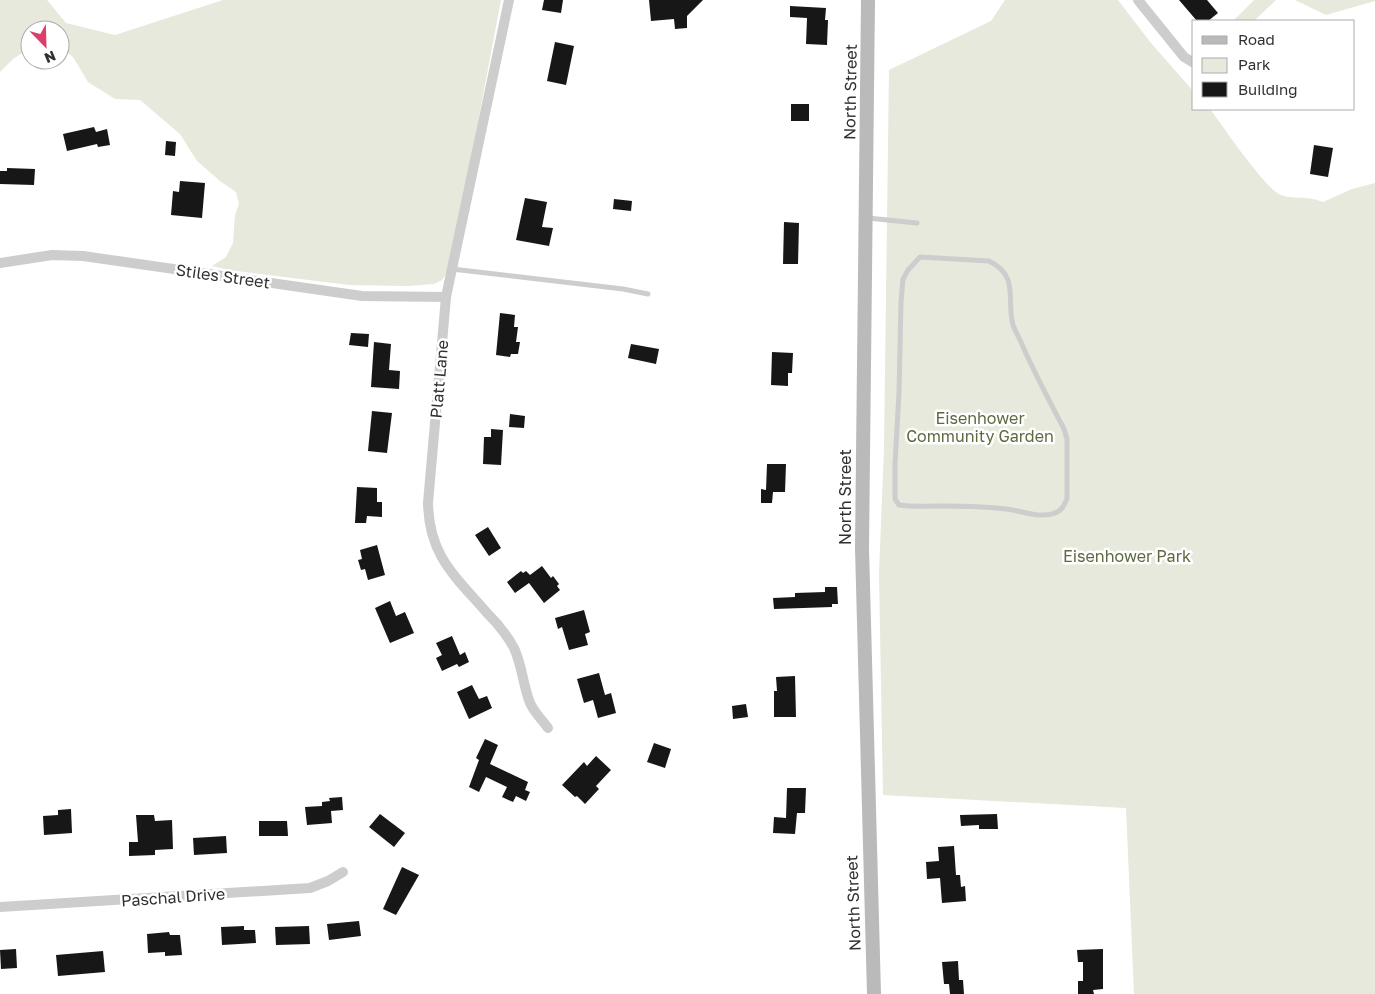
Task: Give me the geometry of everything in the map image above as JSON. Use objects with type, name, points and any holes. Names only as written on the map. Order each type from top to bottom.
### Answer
[{"type":"main road","name":"North Street","points":[[868,0],[862,548],[874,994]]},
{"type":"street","name":"Platt Lane","points":[[509,0],[446,297],[428,502],[431,533],[435,546],[449,569],[508,638],[518,658],[530,704],[548,728]]},
{"type":"street","points":[[1138,0],[1184,57],[1192,62]]},
{"type":"street","name":"Stiles Street","points":[[0,263],[52,255],[83,256],[362,296],[446,297]]},
{"type":"street","name":"Paschal Drive","points":[[0,907],[310,888],[328,881],[343,872]]},
{"type":"lane","points":[[866,218],[917,223]]},
{"type":"lane","points":[[920,257],[968,260],[990,261],[1000,266],[1008,279],[1012,294],[1014,325],[1031,365],[1064,428],[1067,439],[1067,499],[1064,507],[1056,513],[1045,515],[972,506],[910,507],[899,505],[895,499],[903,279],[908,270],[920,257]]},
{"type":"lane","points":[[451,269],[623,289],[648,294]]},
{"type":"green space","points":[[0,0],[47,0],[64,20],[20,20],[20,54],[0,72]]},
{"type":"green space","points":[[223,0],[501,0],[450,269],[442,280],[434,284],[408,286],[349,285],[229,270],[212,266],[226,257],[233,243],[235,215],[239,204],[236,192],[197,161],[180,134],[140,100],[115,99],[88,82],[70,55],[70,24],[115,35]]},
{"type":"green space","name":"Eisenhower Park","points":[[1005,0],[1118,0],[1151,43],[1192,90],[1192,110],[1211,110],[1255,170],[1274,191],[1281,195],[1323,202],[1352,189],[1375,183],[1375,994],[1134,994],[1126,808],[883,795],[879,573],[884,448],[889,70],[991,21]]},
{"type":"green space","points":[[1254,0],[1276,0],[1255,20],[1234,20]]},
{"type":"green space","points":[[1295,0],[1375,0],[1375,1],[1326,15]]},
{"type":"building","points":[[544,0],[563,0],[561,13],[542,10]]},
{"type":"building","points":[[649,0],[703,0],[687,16],[687,28],[675,29],[674,19],[651,21]]},
{"type":"building","points":[[1179,0],[1207,0],[1218,13],[1209,20],[1196,20]]},
{"type":"building","points":[[790,6],[826,8],[825,20],[828,20],[827,45],[806,44],[807,18],[790,17]]},
{"type":"building","points":[[555,42],[574,46],[566,85],[547,81]]},
{"type":"building","points":[[791,104],[809,104],[809,121],[791,121]]},
{"type":"building","points":[[94,127],[96,132],[107,129],[110,145],[98,147],[97,144],[67,151],[63,134]]},
{"type":"building","points":[[166,141],[176,142],[175,156],[165,155]]},
{"type":"building","points":[[1314,145],[1333,148],[1328,177],[1310,174]]},
{"type":"building","points":[[7,168],[35,169],[34,185],[0,184],[0,171],[7,171]]},
{"type":"building","points":[[180,181],[205,183],[202,218],[171,215],[173,191],[179,192]]},
{"type":"building","points":[[525,198],[547,202],[542,227],[553,228],[549,246],[516,240]]},
{"type":"building","points":[[614,199],[632,201],[631,211],[613,209]]},
{"type":"building","points":[[784,222],[799,223],[798,264],[783,264]]},
{"type":"building","points":[[500,313],[515,315],[514,327],[518,327],[516,342],[520,342],[518,354],[511,354],[510,357],[496,355]]},
{"type":"building","points":[[351,333],[369,334],[368,347],[349,345]]},
{"type":"building","points":[[374,342],[391,344],[389,370],[400,371],[399,389],[371,387]]},
{"type":"building","points":[[631,344],[659,349],[656,364],[628,358]]},
{"type":"building","points":[[772,352],[793,353],[792,373],[788,373],[788,386],[771,385]]},
{"type":"building","points":[[372,411],[392,413],[387,453],[368,451]]},
{"type":"building","points":[[510,414],[525,416],[524,428],[509,427]]},
{"type":"building","points":[[491,429],[503,430],[501,465],[483,464],[484,437],[491,437]]},
{"type":"building","points":[[767,464],[786,464],[785,492],[773,492],[772,503],[761,503],[761,489],[766,490]]},
{"type":"building","points":[[357,487],[377,488],[377,502],[382,502],[382,517],[367,516],[366,523],[355,523]]},
{"type":"building","points":[[488,527],[501,548],[489,556],[475,535]]},
{"type":"building","points":[[377,545],[385,575],[368,580],[365,569],[361,570],[358,560],[362,559],[360,550]]},
{"type":"building","points":[[542,566],[551,578],[553,576],[559,584],[557,586],[560,590],[544,603],[529,583],[515,593],[507,582],[521,571],[523,573],[526,571],[530,575]]},
{"type":"building","points":[[825,587],[837,587],[838,604],[832,604],[832,607],[774,609],[773,598],[795,597],[795,593],[825,592]]},
{"type":"building","points":[[390,601],[396,616],[405,612],[414,633],[390,643],[375,608]]},
{"type":"building","points":[[584,610],[590,632],[585,634],[588,645],[569,650],[562,627],[558,629],[555,618]]},
{"type":"building","points":[[452,636],[460,655],[465,652],[469,662],[459,667],[457,664],[442,671],[436,658],[442,655],[436,643]]},
{"type":"building","points":[[599,673],[605,695],[611,693],[616,713],[598,718],[593,700],[584,703],[577,679]]},
{"type":"building","points":[[795,676],[796,717],[774,717],[774,691],[777,691],[776,677]]},
{"type":"building","points":[[472,685],[479,699],[487,696],[492,708],[469,719],[457,692]]},
{"type":"building","points":[[746,704],[748,717],[733,719],[732,706]]},
{"type":"building","points":[[485,739],[498,745],[490,764],[528,782],[525,790],[530,792],[526,801],[516,796],[513,802],[502,797],[507,787],[486,777],[479,792],[469,787],[479,760],[476,758]]},
{"type":"building","points":[[654,743],[671,749],[665,768],[647,762]]},
{"type":"building","points":[[596,756],[611,770],[596,786],[599,789],[585,804],[562,785],[584,762],[587,766]]},
{"type":"building","points":[[787,788],[806,788],[805,813],[797,813],[795,834],[773,833],[774,817],[786,818]]},
{"type":"building","points":[[342,797],[343,810],[331,811],[332,823],[307,825],[305,807],[322,806],[322,802],[330,801],[329,798]]},
{"type":"building","points":[[71,809],[72,833],[44,835],[43,816],[58,815],[58,810]]},
{"type":"building","points":[[380,814],[405,833],[394,847],[369,827]]},
{"type":"building","points":[[997,814],[998,829],[979,829],[979,825],[961,826],[960,815]]},
{"type":"building","points":[[136,815],[154,815],[155,821],[172,820],[173,849],[155,850],[155,855],[129,856],[129,842],[138,842]]},
{"type":"building","points":[[259,821],[287,821],[288,836],[259,836]]},
{"type":"building","points":[[226,836],[227,853],[194,855],[193,838]]},
{"type":"building","points":[[954,846],[956,875],[960,875],[961,887],[965,886],[966,901],[942,903],[940,878],[927,879],[926,862],[939,861],[938,847]]},
{"type":"building","points":[[402,867],[419,875],[396,915],[383,909]]},
{"type":"building","points":[[359,921],[361,936],[329,940],[327,924]]},
{"type":"building","points":[[244,926],[244,930],[255,930],[256,943],[222,945],[221,927]]},
{"type":"building","points":[[309,926],[310,944],[276,945],[275,927]]},
{"type":"building","points":[[169,932],[170,935],[180,935],[182,955],[165,956],[165,952],[148,953],[147,934]]},
{"type":"building","points":[[16,949],[17,968],[1,969],[0,950]]},
{"type":"building","points":[[1103,949],[1103,989],[1093,990],[1094,994],[1078,994],[1078,981],[1083,981],[1083,962],[1078,962],[1077,950]]},
{"type":"building","points":[[103,951],[105,972],[58,976],[56,955]]},
{"type":"building","points":[[958,961],[959,980],[963,980],[964,994],[950,994],[949,984],[944,984],[942,962]]},
{"type":"park label","name":"Eisenhower Community Garden","points":[[980,427]]}]
